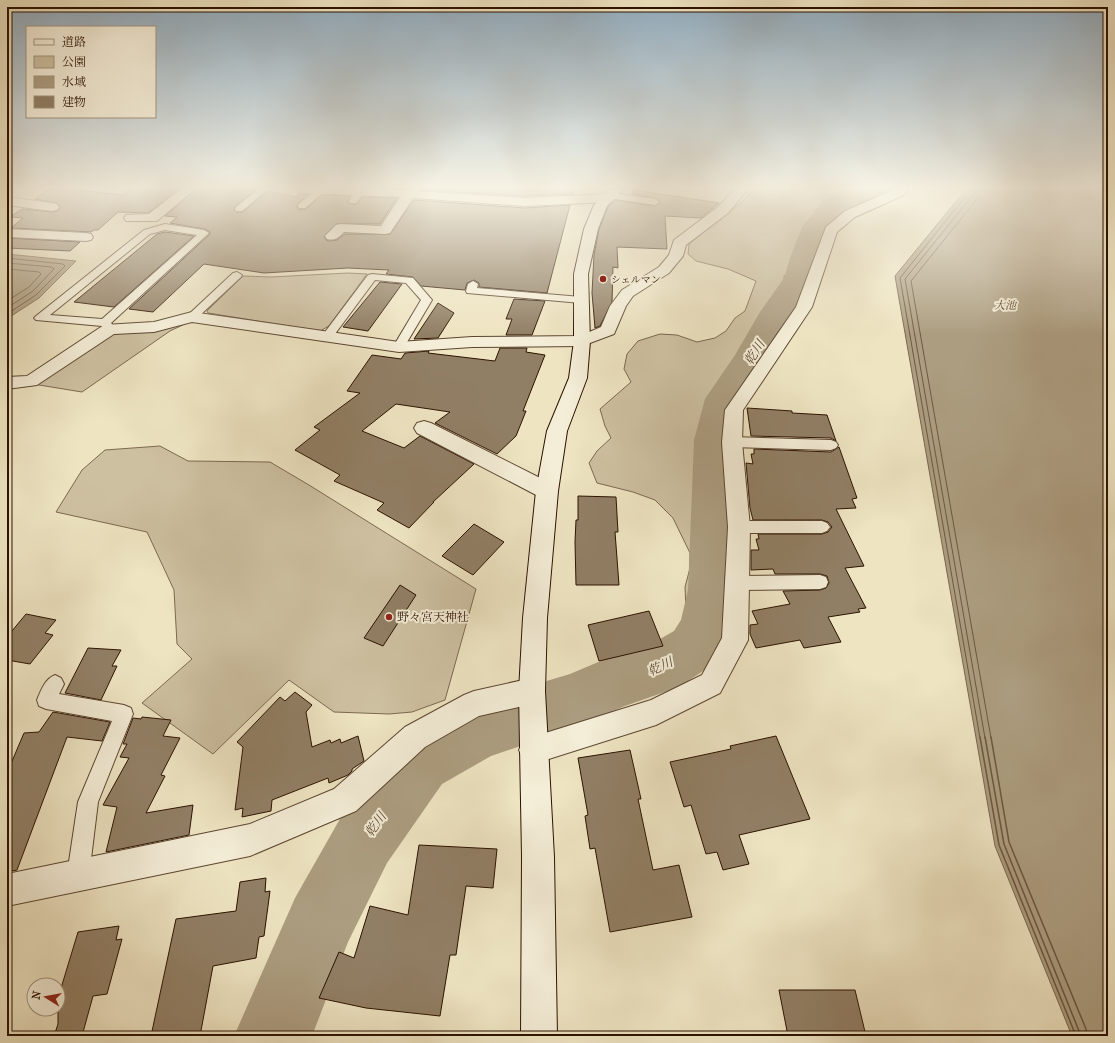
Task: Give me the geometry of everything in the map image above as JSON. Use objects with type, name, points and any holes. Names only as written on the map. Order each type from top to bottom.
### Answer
[{"type":"street","points":[[539,1036],[538,857],[532,691],[535,618],[547,491],[557,431],[578,378],[582,341],[581,274],[589,238]]},
{"type":"street","points":[[7,383],[31,381],[108,326],[154,327],[192,317],[399,347],[472,342],[582,341],[608,330],[618,306],[627,293],[664,270],[676,256],[678,243],[685,238]]},
{"type":"street","points":[[533,750],[656,712],[711,684],[735,640],[739,527],[732,442],[734,410],[804,307],[828,238]]},
{"type":"street","points":[[424,428],[547,491]]},
{"type":"street","points":[[7,890],[250,840],[345,800],[415,737],[474,704],[532,691]]},
{"type":"lane","points":[[140,238],[40,318],[108,326],[180,254],[199,238]]},
{"type":"lane","points":[[192,317],[237,274]]},
{"type":"lane","points":[[328,336],[372,277],[410,280],[427,300],[399,347]]},
{"type":"lane","points":[[473,284],[471,291],[581,300]]},
{"type":"lane","points":[[732,442],[831,445]]},
{"type":"lane","points":[[739,527],[822,527]]},
{"type":"lane","points":[[737,583],[820,582]]},
{"type":"lane","points":[[56,684],[46,700],[124,714],[88,802],[78,875]]},
{"type":"green space","points":[[697,238],[810,238],[796,272],[784,276],[785,288],[780,300],[772,311],[757,321],[738,370],[728,380],[719,402],[711,440],[709,497],[711,567],[704,615],[696,620],[686,610],[685,587],[690,568],[690,553],[673,518],[655,500],[633,492],[597,483],[589,463],[597,451],[611,438],[605,426],[600,409],[631,382],[624,369],[627,354],[638,341],[660,334],[677,335],[697,342],[715,338],[726,331],[735,318],[745,311],[756,281],[728,269],[696,261],[688,254],[689,244]]},
{"type":"green space","points":[[348,273],[367,274],[329,326],[320,331],[208,313],[207,311],[243,276],[271,277]]},
{"type":"green space","points":[[187,323],[170,331],[82,392],[33,384],[111,333]]},
{"type":"green space","points":[[160,446],[188,461],[270,462],[476,589],[445,700],[412,712],[389,714],[334,712],[289,680],[213,754],[142,703],[192,659],[177,644],[174,590],[147,532],[56,512],[82,470],[105,450]]},
{"type":"water","name":"大池","points":[[926,238],[1108,238],[1108,1036],[1072,1036],[995,846],[895,276]]},
{"type":"water","points":[[7,254],[76,261],[39,298],[8,318]]},
{"type":"building","points":[[7,238],[80,242],[70,251],[7,248]]},
{"type":"building","points":[[153,238],[192,238],[114,307],[74,302]]},
{"type":"building","points":[[206,238],[325,238],[326,240],[330,241],[337,240],[340,238],[561,238],[547,293],[479,287],[479,283],[474,280],[467,283],[465,290],[421,286],[413,277],[386,274],[389,270],[348,268],[264,273],[204,264],[153,312],[129,309]]},
{"type":"building","points":[[597,238],[666,238],[667,249],[617,247],[618,268],[613,267],[612,302],[600,326],[595,328],[592,293],[594,255]]},
{"type":"building","points":[[380,282],[402,284],[368,331],[343,327]]},
{"type":"building","points":[[514,299],[545,301],[532,335],[506,335],[512,319],[506,319]]},
{"type":"building","points":[[438,303],[454,313],[438,338],[414,339]]},
{"type":"building","points":[[500,348],[527,348],[526,352],[545,355],[523,411],[526,411],[516,436],[497,454],[435,423],[450,412],[396,404],[362,431],[404,448],[420,436],[474,464],[433,502],[409,528],[377,510],[384,503],[334,481],[340,475],[295,450],[320,430],[314,427],[360,393],[347,391],[372,355],[401,359],[405,353],[429,351],[428,353],[495,361]]},
{"type":"building","points":[[747,408],[827,415],[836,441],[831,438],[751,436]]},
{"type":"building","points":[[839,447],[857,498],[852,499],[856,508],[836,509],[864,566],[845,568],[866,608],[858,609],[860,612],[828,617],[841,642],[804,648],[800,640],[756,648],[750,634],[750,625],[758,624],[752,611],[790,604],[783,591],[820,590],[826,588],[829,583],[827,576],[820,574],[775,574],[773,569],[751,570],[751,550],[759,550],[756,539],[759,539],[758,534],[822,534],[828,532],[832,527],[828,522],[822,520],[753,520],[750,508],[746,463],[753,464],[751,454],[754,454],[754,449],[831,452]]},
{"type":"building","points":[[578,496],[616,497],[618,532],[615,532],[619,585],[576,585],[575,542],[576,520],[578,520]]},
{"type":"building","points":[[474,524],[504,542],[473,575],[442,556]]},
{"type":"building","points":[[400,585],[416,595],[383,646],[364,638]]},
{"type":"building","points":[[649,611],[663,646],[599,661],[588,625]]},
{"type":"building","points":[[26,614],[56,620],[45,633],[53,635],[30,664],[7,660],[7,637]]},
{"type":"building","points":[[88,648],[121,650],[112,666],[117,666],[101,700],[65,693]]},
{"type":"building","points":[[295,692],[312,705],[306,712],[312,747],[330,740],[331,743],[340,739],[341,743],[358,736],[364,761],[352,769],[348,775],[329,783],[328,778],[272,800],[271,811],[242,817],[243,808],[235,810],[243,747],[237,742],[280,697],[285,701]]},
{"type":"building","points":[[53,712],[110,722],[102,741],[67,737],[17,870],[7,872],[7,773],[24,733],[39,732]]},
{"type":"building","points":[[142,717],[171,720],[163,736],[180,738],[161,775],[165,776],[146,813],[193,805],[189,835],[106,852],[117,807],[103,805],[129,758],[120,757],[127,744],[123,744],[133,718],[141,719]]},
{"type":"building","points":[[776,736],[810,819],[739,835],[749,864],[723,870],[717,852],[706,854],[691,805],[684,807],[670,762],[731,749],[730,746]]},
{"type":"building","points":[[630,750],[641,799],[638,799],[653,870],[679,865],[692,917],[610,932],[595,848],[590,849],[585,816],[588,815],[578,758]]},
{"type":"building","points":[[419,845],[497,849],[493,888],[466,886],[456,955],[450,955],[440,1016],[366,1008],[319,998],[339,952],[354,958],[370,906],[408,915]]},
{"type":"building","points":[[266,878],[265,892],[270,891],[264,936],[259,937],[256,958],[213,966],[200,1036],[151,1036],[176,919],[236,911],[240,882]]},
{"type":"building","points":[[119,926],[116,940],[122,939],[107,994],[93,996],[82,1036],[54,1036],[58,1024],[58,1017],[66,1017],[66,977],[64,977],[78,932]]},
{"type":"building","points":[[779,990],[855,990],[866,1036],[788,1036]]},
{"type":"waterway","name":"乾川","points":[[273,1036],[320,923],[364,840],[420,762],[476,732],[574,700],[615,682],[659,669],[693,648],[706,629],[714,590],[715,440],[725,399],[753,357],[777,312],[800,278],[806,255],[813,238]]},
{"type":"place","name":"シェルマン","points":[[603,279]]},
{"type":"place","name":"野々宮天神社","points":[[389,617]]}]
